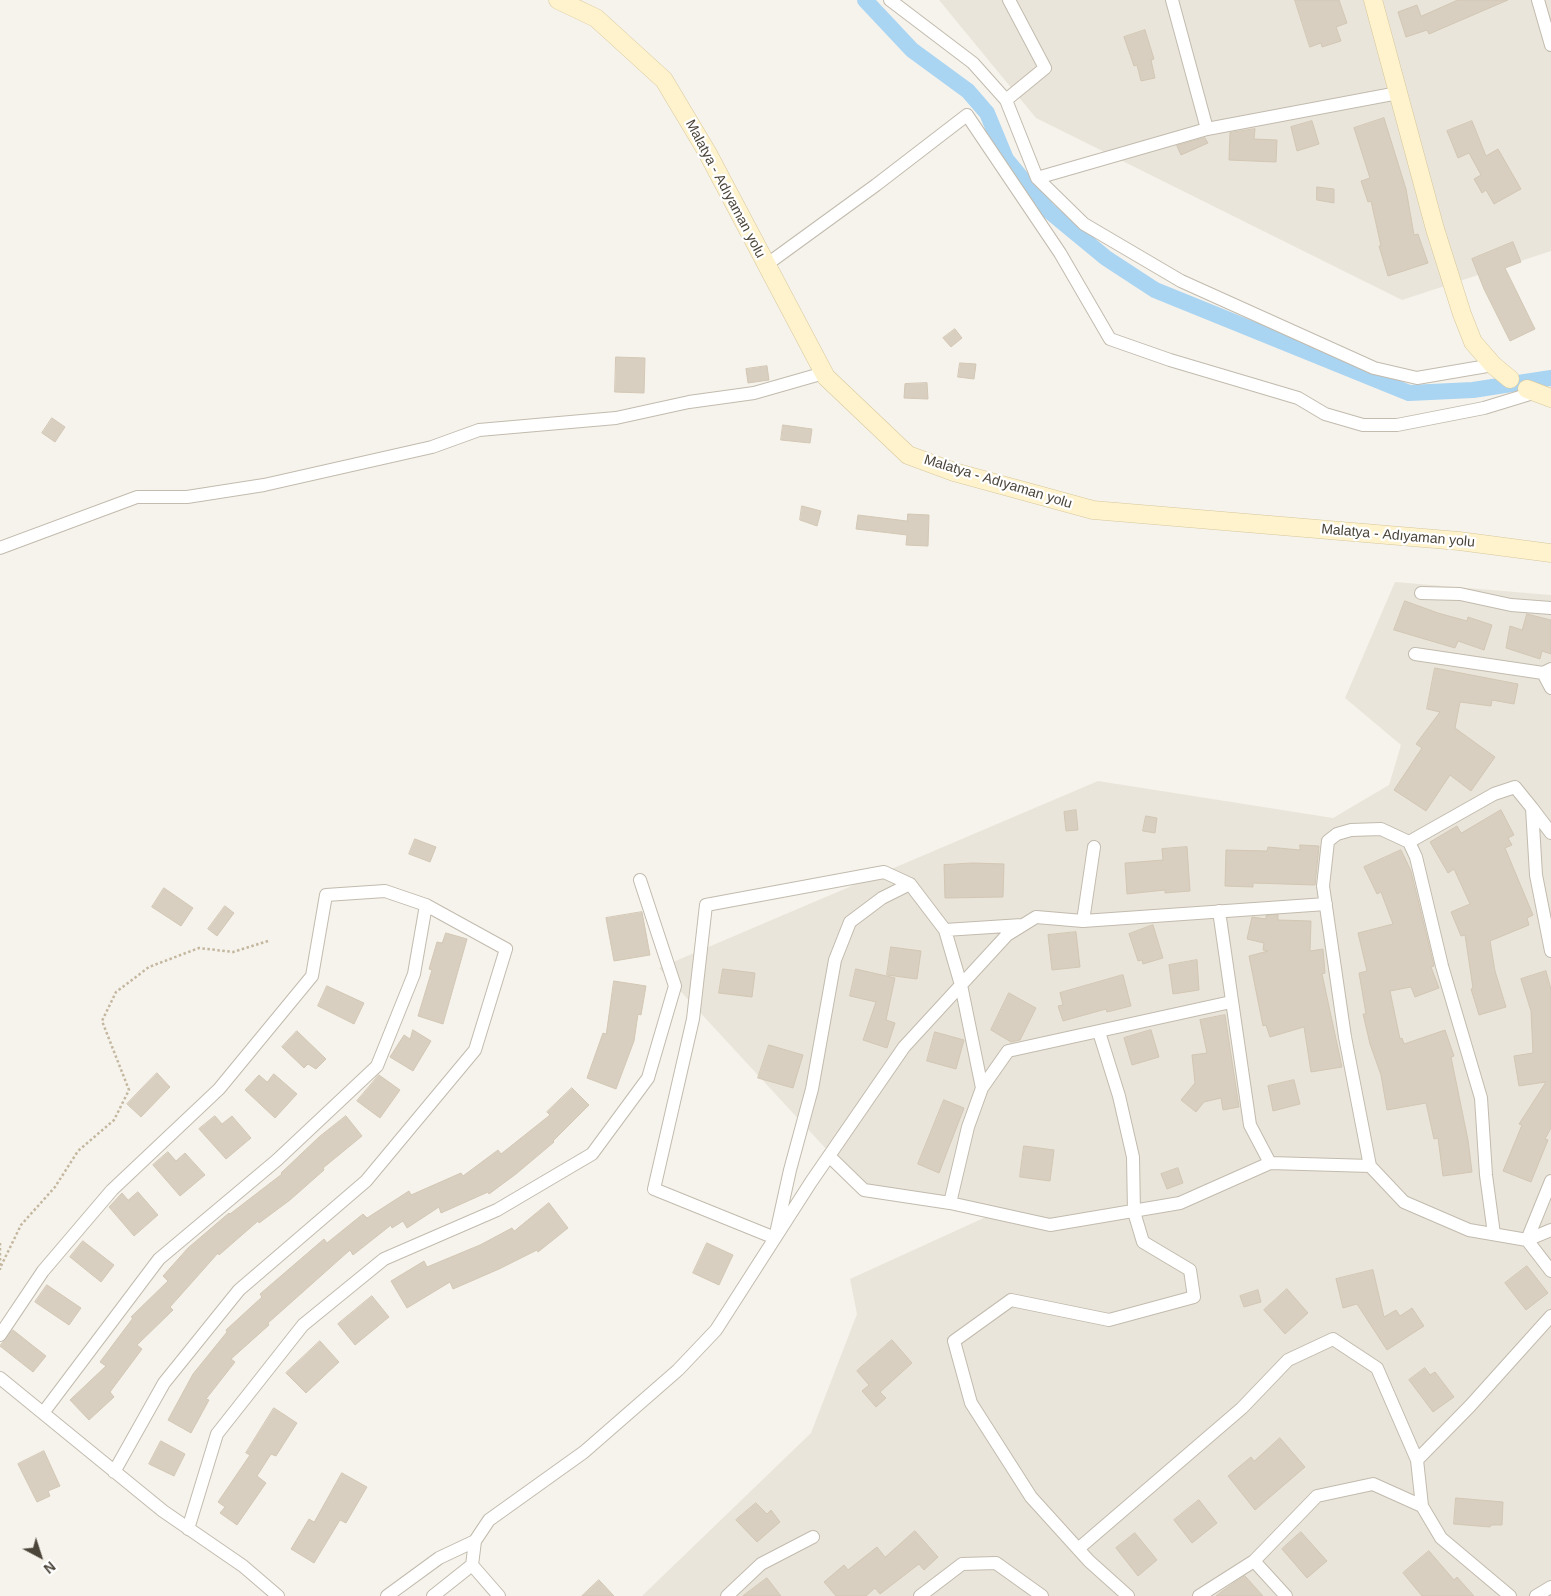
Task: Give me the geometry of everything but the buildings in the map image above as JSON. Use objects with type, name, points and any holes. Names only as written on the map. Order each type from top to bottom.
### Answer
[{"type":"main road","name":"Malatya - Adıyaman yolu","points":[[558,0],[596,18],[664,80],[707,152],[824,373],[859,410],[908,455],[954,472],[1093,510],[1459,541],[1551,553]]},
{"type":"main road","points":[[1373,0],[1434,229],[1462,314],[1473,342],[1493,365],[1510,379]]},
{"type":"main road","points":[[1530,392],[1551,398]]},
{"type":"street","points":[[891,0],[973,63],[1006,100],[1037,178],[1084,224],[1181,281],[1374,368],[1417,378],[1493,365]]},
{"type":"street","points":[[1006,100],[1045,68],[1009,0]]},
{"type":"street","points":[[1172,0],[1207,129]]},
{"type":"street","points":[[1538,0],[1551,45]]},
{"type":"street","points":[[1037,178],[1207,129],[1398,93]]},
{"type":"street","points":[[766,265],[876,185],[967,115],[1060,253],[1110,339],[1170,360],[1298,398],[1325,414],[1363,425],[1397,425],[1484,408],[1530,392]]},
{"type":"street","points":[[0,548],[137,497],[187,497],[264,485],[432,447],[479,430],[616,418],[689,402],[754,393],[824,373]]},
{"type":"street","points":[[1421,593],[1460,594],[1511,605],[1551,608]]},
{"type":"street","points":[[1415,654],[1547,671],[1551,688]]},
{"type":"street","points":[[1409,842],[1494,794],[1515,787],[1551,833]]},
{"type":"street","points":[[1532,808],[1536,875],[1551,951]]},
{"type":"street","points":[[1494,1234],[1486,1175],[1480,1098],[1442,966],[1416,857],[1409,842],[1381,829],[1351,830],[1337,834],[1328,841],[1323,886],[1344,1037],[1370,1166],[1404,1202],[1469,1230],[1527,1240],[1551,1230]]},
{"type":"street","points":[[1083,921],[1094,847]]},
{"type":"street","points":[[775,1238],[654,1189],[693,1019],[706,905],[884,872],[910,884],[945,930],[961,985],[982,1088]]},
{"type":"street","points":[[188,1529],[217,1434],[302,1325],[384,1259],[497,1210],[592,1154],[648,1078],[675,986],[640,880]]},
{"type":"street","points":[[775,1238],[790,1170],[812,1089],[835,960],[850,922],[882,898],[910,884]]},
{"type":"street","points":[[0,1335],[44,1271],[112,1190],[219,1089],[312,976],[326,895],[385,891],[426,905],[506,950],[475,1050],[366,1181],[239,1290],[164,1383],[114,1472]]},
{"type":"street","points":[[433,1596],[472,1564],[475,1541],[489,1520],[584,1452],[678,1370],[716,1330],[828,1156],[904,1047],[1007,935],[1036,917],[1083,921],[1326,904]]},
{"type":"street","points":[[43,1413],[159,1259],[277,1160],[377,1066],[414,974],[426,905]]},
{"type":"street","points":[[1219,912],[1230,1002],[1250,1125],[1270,1163]]},
{"type":"street","points":[[945,930],[1024,924]]},
{"type":"street","points":[[950,1203],[966,1136],[982,1088],[1008,1051],[1230,1002]]},
{"type":"street","points":[[1099,1032],[1119,1096],[1132,1157],[1134,1212],[1143,1242],[1190,1270],[1194,1297],[1108,1320],[1011,1300],[954,1341],[971,1404],[1032,1497],[1078,1549],[1128,1596]]},
{"type":"street","points":[[828,1156],[864,1190],[950,1203],[1050,1225],[1180,1203],[1270,1163],[1370,1166]]},
{"type":"street","points":[[1527,1240],[1551,1181]]},
{"type":"street","points":[[1527,1240],[1551,1272]]},
{"type":"street","points":[[1417,1460],[1470,1406],[1551,1316]]},
{"type":"street","points":[[1078,1549],[1242,1408],[1288,1360],[1333,1339],[1377,1368],[1417,1460],[1422,1506],[1441,1538],[1510,1596]]},
{"type":"street","points":[[0,1378],[162,1511],[243,1566],[278,1596]]},
{"type":"street","points":[[1199,1596],[1254,1561],[1317,1496],[1373,1484],[1422,1506]]},
{"type":"street","points":[[727,1596],[761,1564],[813,1537]]},
{"type":"street","points":[[386,1596],[440,1558],[475,1541]]},
{"type":"street","points":[[1254,1561],[1286,1596]]},
{"type":"street","points":[[920,1596],[962,1564],[996,1563],[1042,1596]]},
{"type":"street","points":[[472,1564],[499,1596]]},
{"type":"street","points":[[1536,1596],[1551,1587]]},
{"type":"path","points":[[1,1268],[21,1225],[54,1187],[78,1150],[114,1120],[129,1090],[102,1021],[116,992],[149,967],[199,948],[234,952],[268,941]]},
{"type":"path","points":[[0,1243],[1,1268]]},
{"type":"shaded area","points":[[939,0],[1551,0],[1551,251],[1402,300],[1036,118]]},
{"type":"shaded area","points":[[1395,582],[1551,595],[1551,1596],[642,1596],[811,1433],[857,1314],[850,1279],[999,1211],[864,1190],[659,968],[1098,781],[1333,818],[1389,785],[1401,745],[1345,698]]},
{"type":"waterway","points":[[865,0],[912,50],[968,91],[987,113],[1006,159],[1049,211],[1106,258],[1155,290],[1409,393],[1473,390],[1551,378]]}]
